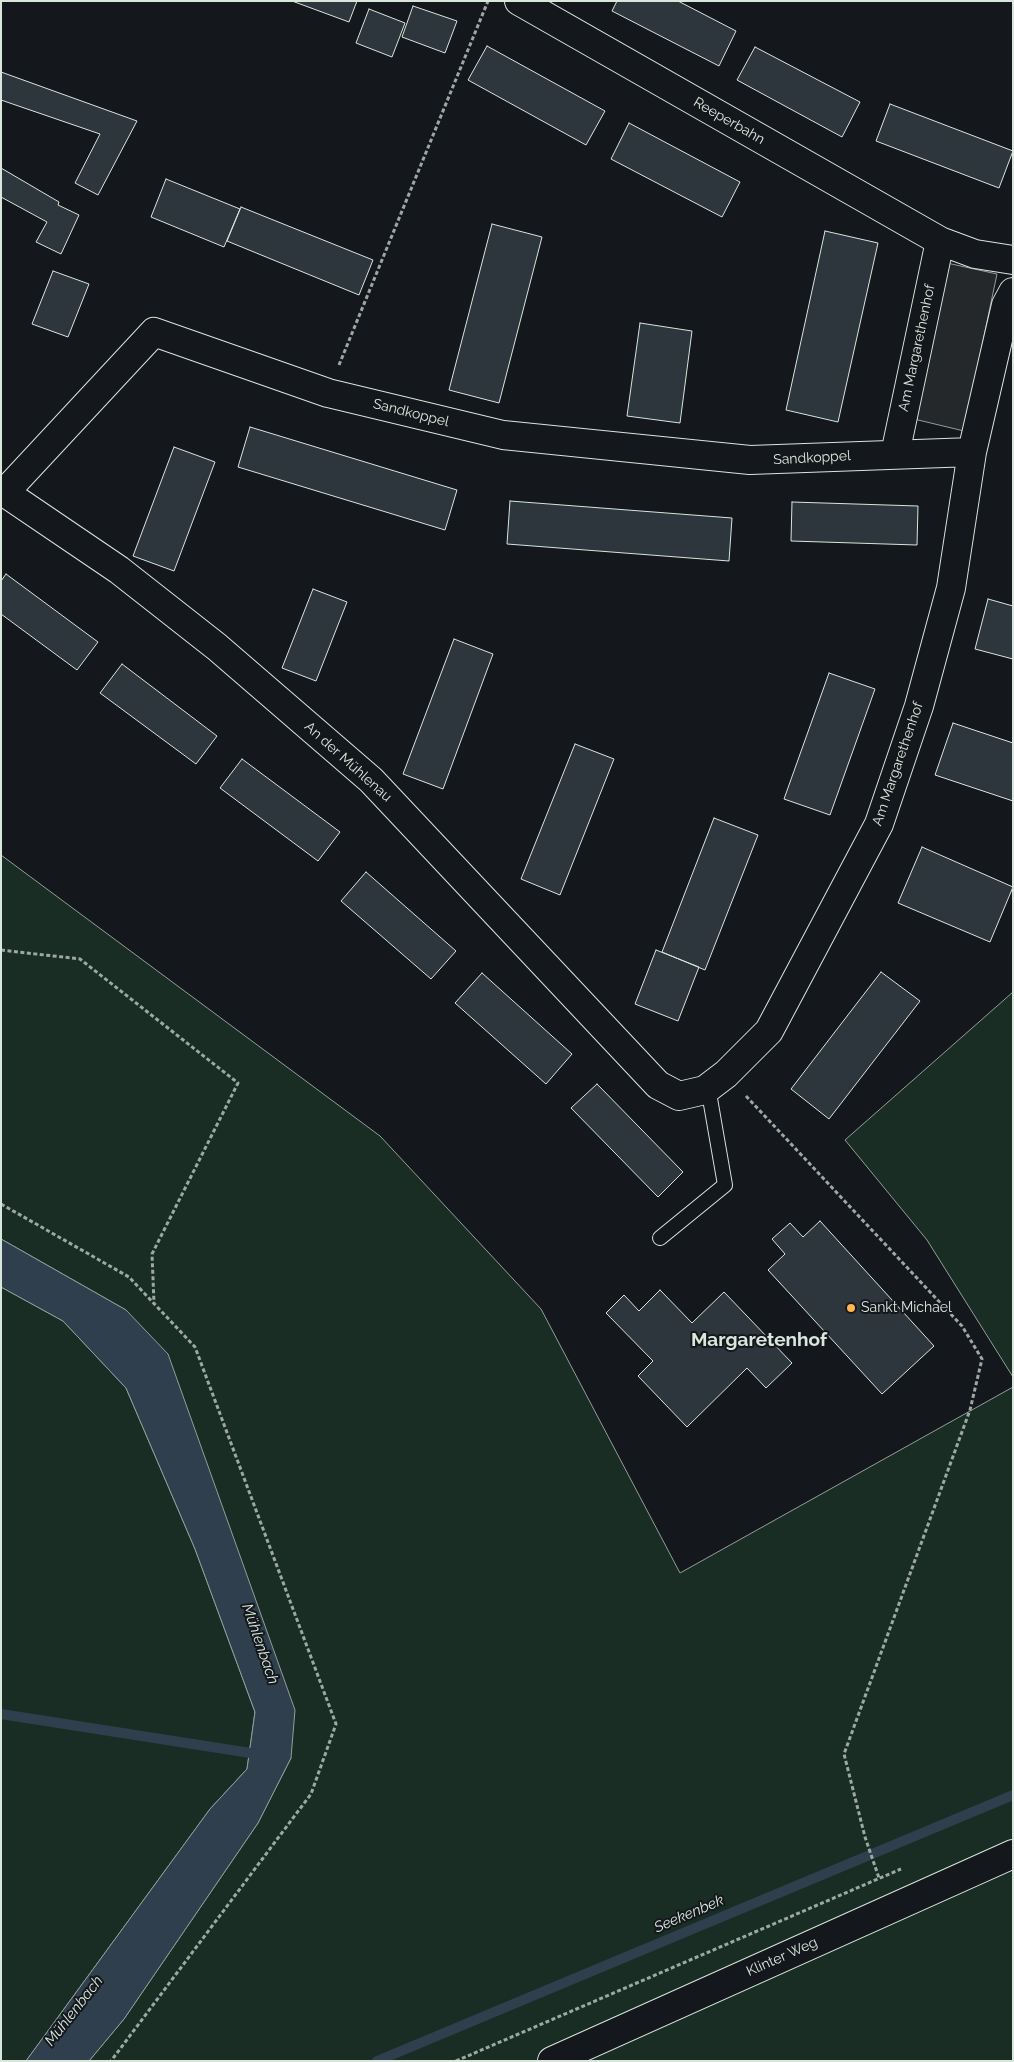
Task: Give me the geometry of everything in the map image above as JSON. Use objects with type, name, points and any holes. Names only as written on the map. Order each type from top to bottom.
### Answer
[{"type":"street","name":"Reeperbahn","points":[[519,1],[940,241]]},
{"type":"street","points":[[940,241],[975,254],[1013,260]]},
{"type":"street","name":"Am Margarethenhof","points":[[895,454],[940,241]]},
{"type":"street","name":"Am Margarethenhof","points":[[679,1096],[717,1080],[769,1031],[879,824],[919,706],[951,588],[972,452],[1006,305],[1013,292]]},
{"type":"street","name":"Sandkoppel","points":[[4,491],[154,332],[328,393],[503,435],[750,460],[895,454]]},
{"type":"street","points":[[895,454],[972,452]]},
{"type":"street","name":"An der Mühlenau","points":[[4,491],[120,570],[187,624],[371,780],[658,1085],[679,1096]]},
{"type":"street","name":"Klinter Weg","points":[[552,2061],[1013,1854]]},
{"type":"lane","points":[[660,1238],[725,1185],[717,1080]]},
{"type":"path","points":[[328,393],[488,1]]},
{"type":"path","points":[[1,950],[80,959],[238,1083],[152,1254],[154,1304]]},
{"type":"path","points":[[717,1080],[962,1326],[982,1360],[970,1410],[844,1754],[868,1845],[879,1878]]},
{"type":"path","points":[[1,1204],[129,1277],[195,1347],[336,1724],[310,1794],[111,2061]]},
{"type":"path","points":[[456,2061],[906,1867]]},
{"type":"green space","points":[[1,855],[380,1136],[541,1309],[680,1573],[1013,1387],[1013,2061],[89,2061],[124,2019],[258,1823],[291,1758],[126,1310],[1,1239]]},
{"type":"green space","points":[[1013,992],[1013,1377],[927,1240],[845,1140]]},
{"type":"green space","points":[[1,1287],[63,1321],[126,1388],[195,1549],[255,1712],[247,1769],[210,1809],[26,2061],[1,2061]]},
{"type":"shaded area","points":[[947,263],[997,274],[964,431],[914,419]]},
{"type":"water","name":"Mühlenbach","points":[[1,1239],[126,1310],[168,1354],[295,1710],[291,1758],[258,1823],[124,2019],[89,2061],[26,2061],[210,1809],[247,1769],[255,1712],[195,1549],[126,1388],[63,1321],[1,1287]]},
{"type":"building","points":[[292,1],[357,1],[349,22]]},
{"type":"building","points":[[617,1],[678,1],[736,31],[719,66],[612,11]]},
{"type":"building","points":[[413,6],[457,21],[445,53],[402,37]]},
{"type":"building","points":[[369,9],[405,23],[392,57],[356,43]]},
{"type":"building","points":[[487,46],[605,111],[586,145],[468,80]]},
{"type":"building","points":[[755,47],[860,102],[842,137],[737,80]]},
{"type":"building","points":[[1,72],[137,121],[98,195],[75,183],[100,134],[1,100]]},
{"type":"building","points":[[890,104],[1013,151],[999,188],[876,141]]},
{"type":"building","points":[[629,123],[740,182],[722,217],[611,159]]},
{"type":"building","points":[[1,168],[59,202],[58,205],[79,215],[61,254],[36,242],[47,222],[1,197]]},
{"type":"building","points":[[166,179],[240,209],[224,247],[151,217]]},
{"type":"building","points":[[241,207],[373,260],[359,295],[227,241]]},
{"type":"building","points":[[492,224],[542,237],[499,403],[449,390]]},
{"type":"building","points":[[825,231],[878,243],[838,422],[786,410]]},
{"type":"building","points":[[53,271],[89,284],[68,337],[32,324]]},
{"type":"building","points":[[640,323],[692,331],[680,423],[627,416]]},
{"type":"building","points":[[250,427],[457,490],[445,530],[238,467]]},
{"type":"building","points":[[174,447],[215,462],[174,571],[133,556]]},
{"type":"building","points":[[510,501],[732,518],[729,561],[507,544]]},
{"type":"building","points":[[792,502],[918,506],[917,545],[791,541]]},
{"type":"building","points":[[6,574],[98,642],[77,670],[1,614],[1,581]]},
{"type":"building","points":[[313,589],[347,602],[316,681],[282,668]]},
{"type":"building","points":[[988,599],[1013,606],[1013,659],[975,649]]},
{"type":"building","points":[[454,639],[493,654],[443,789],[403,774]]},
{"type":"building","points":[[122,664],[217,736],[196,764],[100,693]]},
{"type":"building","points":[[829,673],[875,689],[830,815],[784,799]]},
{"type":"building","points":[[953,723],[1013,743],[1013,801],[935,775]]},
{"type":"building","points":[[575,744],[614,759],[560,895],[521,879]]},
{"type":"building","points":[[242,759],[340,832],[318,861],[220,788]]},
{"type":"building","points":[[714,818],[758,835],[705,970],[662,952]]},
{"type":"building","points":[[922,847],[1013,887],[990,942],[898,903]]},
{"type":"building","points":[[366,872],[456,951],[431,979],[341,901]]},
{"type":"building","points":[[656,950],[699,967],[678,1021],[635,1004]]},
{"type":"building","points":[[881,972],[920,1001],[829,1119],[791,1089]]},
{"type":"building","points":[[482,973],[572,1054],[546,1084],[455,1003]]},
{"type":"building","points":[[597,1084],[683,1172],[658,1197],[571,1108]]},
{"type":"building","name":"Sankt Michael","points":[[820,1221],[934,1346],[882,1394],[768,1270],[785,1254],[772,1239],[790,1223],[803,1237]]},
{"type":"building","points":[[660,1290],[692,1323],[724,1292],[792,1363],[766,1388],[747,1368],[687,1427],[638,1376],[653,1361],[606,1313],[624,1295],[639,1311]]},
{"type":"waterway","points":[[1,1714],[263,1755]]},
{"type":"waterway","name":"Seekenbek","points":[[377,2061],[1013,1795]]},
{"type":"place","name":"Sankt Michael","points":[[851,1308]]},
{"type":"district","name":"Margaretenhof","points":[[759,1340]]}]
